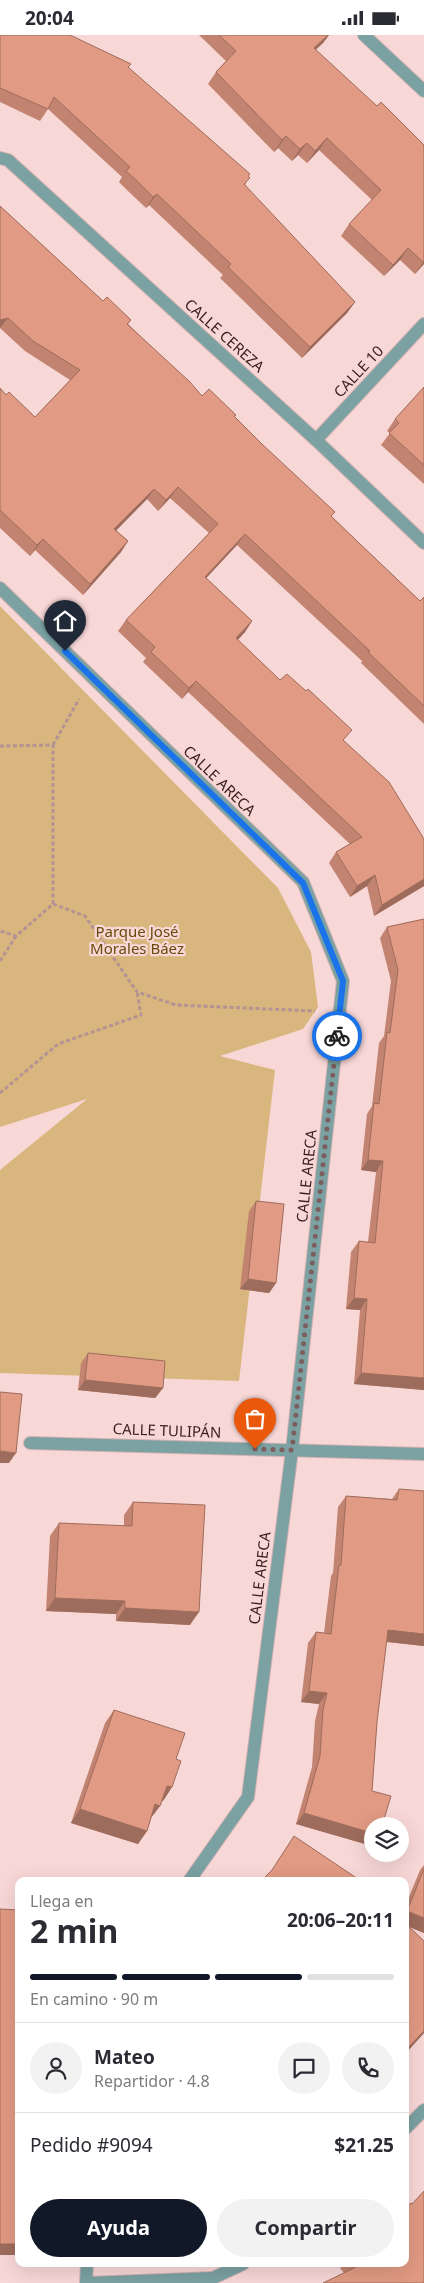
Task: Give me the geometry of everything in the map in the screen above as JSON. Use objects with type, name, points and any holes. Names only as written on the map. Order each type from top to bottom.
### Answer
[{"type":"street","points":[[364,35],[424,91]]},
{"type":"street","name":"CALLE CEREZA","points":[[0,158],[8,160],[316,440],[424,543]]},
{"type":"street","name":"CALLE 10","points":[[316,440],[424,324]]},
{"type":"street","name":"CALLE ARECA","points":[[0,588],[303,883],[343,981],[292,1450],[248,1797],[192,1877]]},
{"type":"street","name":"CALLE TULIPÁN","points":[[30,1443],[424,1453]]},
{"type":"street","points":[[409,2125],[424,2110]]},
{"type":"street","points":[[87,2267],[86,2283],[213,2278],[237,2267]]},
{"type":"path","points":[[0,961],[16,936],[52,904],[53,745],[91,677]]},
{"type":"path","points":[[0,745],[53,745]]},
{"type":"path","points":[[0,1093],[58,1044],[141,1015],[137,992],[85,916],[52,904]]},
{"type":"path","points":[[0,931],[16,936]]},
{"type":"path","points":[[137,992],[176,1005],[340,1013]]},
{"type":"green space","name":"Parque José Morales Báez","points":[[0,606],[278,888],[311,952],[318,1007],[303,1029],[220,1056],[275,1070],[239,1381],[0,1373],[0,1170],[87,1099],[0,1127]]},
{"type":"building","points":[[0,35],[70,35],[131,64],[128,67],[250,174],[248,176],[250,178],[244,184],[355,302],[310,347],[228,267],[231,264],[157,194],[153,197],[126,171],[130,167],[54,97],[48,109],[0,88]]},
{"type":"building","points":[[219,35],[328,35],[314,48],[377,106],[381,102],[424,145],[423,262],[408,248],[393,265],[349,224],[381,190],[327,138],[315,151],[307,143],[300,149],[286,136],[282,140],[216,72],[236,51]]},
{"type":"building","points":[[0,206],[103,301],[107,297],[131,320],[127,324],[190,382],[202,396],[209,389],[263,445],[335,512],[331,516],[420,601],[424,597],[424,706],[368,652],[370,651],[245,534],[205,577],[252,621],[236,638],[280,680],[287,674],[306,691],[308,689],[352,730],[343,740],[389,782],[424,839],[424,879],[382,905],[375,875],[357,886],[336,852],[362,837],[196,681],[189,688],[151,652],[155,647],[126,620],[218,524],[178,487],[166,500],[154,489],[114,529],[128,541],[90,584],[43,539],[37,545],[0,510],[0,388],[6,395],[9,392],[35,417],[80,370],[33,341],[8,318],[0,320]]},
{"type":"building","points":[[424,387],[424,465],[389,433],[399,423],[395,419]]},
{"type":"building","points":[[424,919],[424,1378],[361,1373],[367,1299],[354,1298],[359,1241],[375,1243],[383,1161],[368,1160],[374,1103],[379,1104],[387,1032],[390,1033],[398,970],[387,927]]},
{"type":"building","points":[[256,1201],[284,1204],[276,1283],[248,1279]]},
{"type":"building","points":[[88,1353],[165,1361],[163,1388],[85,1380]]},
{"type":"building","points":[[0,1392],[22,1394],[16,1453],[0,1451]]},
{"type":"building","points":[[399,1489],[424,1491],[424,1634],[388,1630],[377,1722],[372,1791],[391,1796],[385,1817],[364,1817],[364,1831],[304,1813],[320,1756],[323,1710],[327,1693],[309,1691],[316,1632],[331,1634],[339,1565],[341,1565],[346,1496],[397,1500]]},
{"type":"building","points":[[133,1502],[205,1505],[199,1612],[125,1608],[125,1601],[55,1598],[59,1523],[132,1526]]},
{"type":"building","points":[[114,1710],[185,1733],[176,1759],[181,1761],[172,1787],[167,1786],[160,1806],[155,1804],[147,1831],[80,1809]]},
{"type":"building","points":[[294,1836],[355,1877],[265,1877],[272,1870]]},
{"type":"building","points":[[424,1869],[424,1918],[409,1912],[409,1906]]},
{"type":"building","points":[[0,1909],[15,1910],[15,2244],[0,2244]]},
{"type":"building","points":[[409,1927],[424,1941],[424,2031],[409,2047]]},
{"type":"building","points":[[424,2191],[424,2283],[323,2283],[356,2267],[409,2267],[409,2205],[412,2204]]},
{"type":"way so far","points":[[255,1449],[292,1450],[337,1036]]},
{"type":"route","points":[[65,651],[303,883],[343,981],[337,1036]]}]
